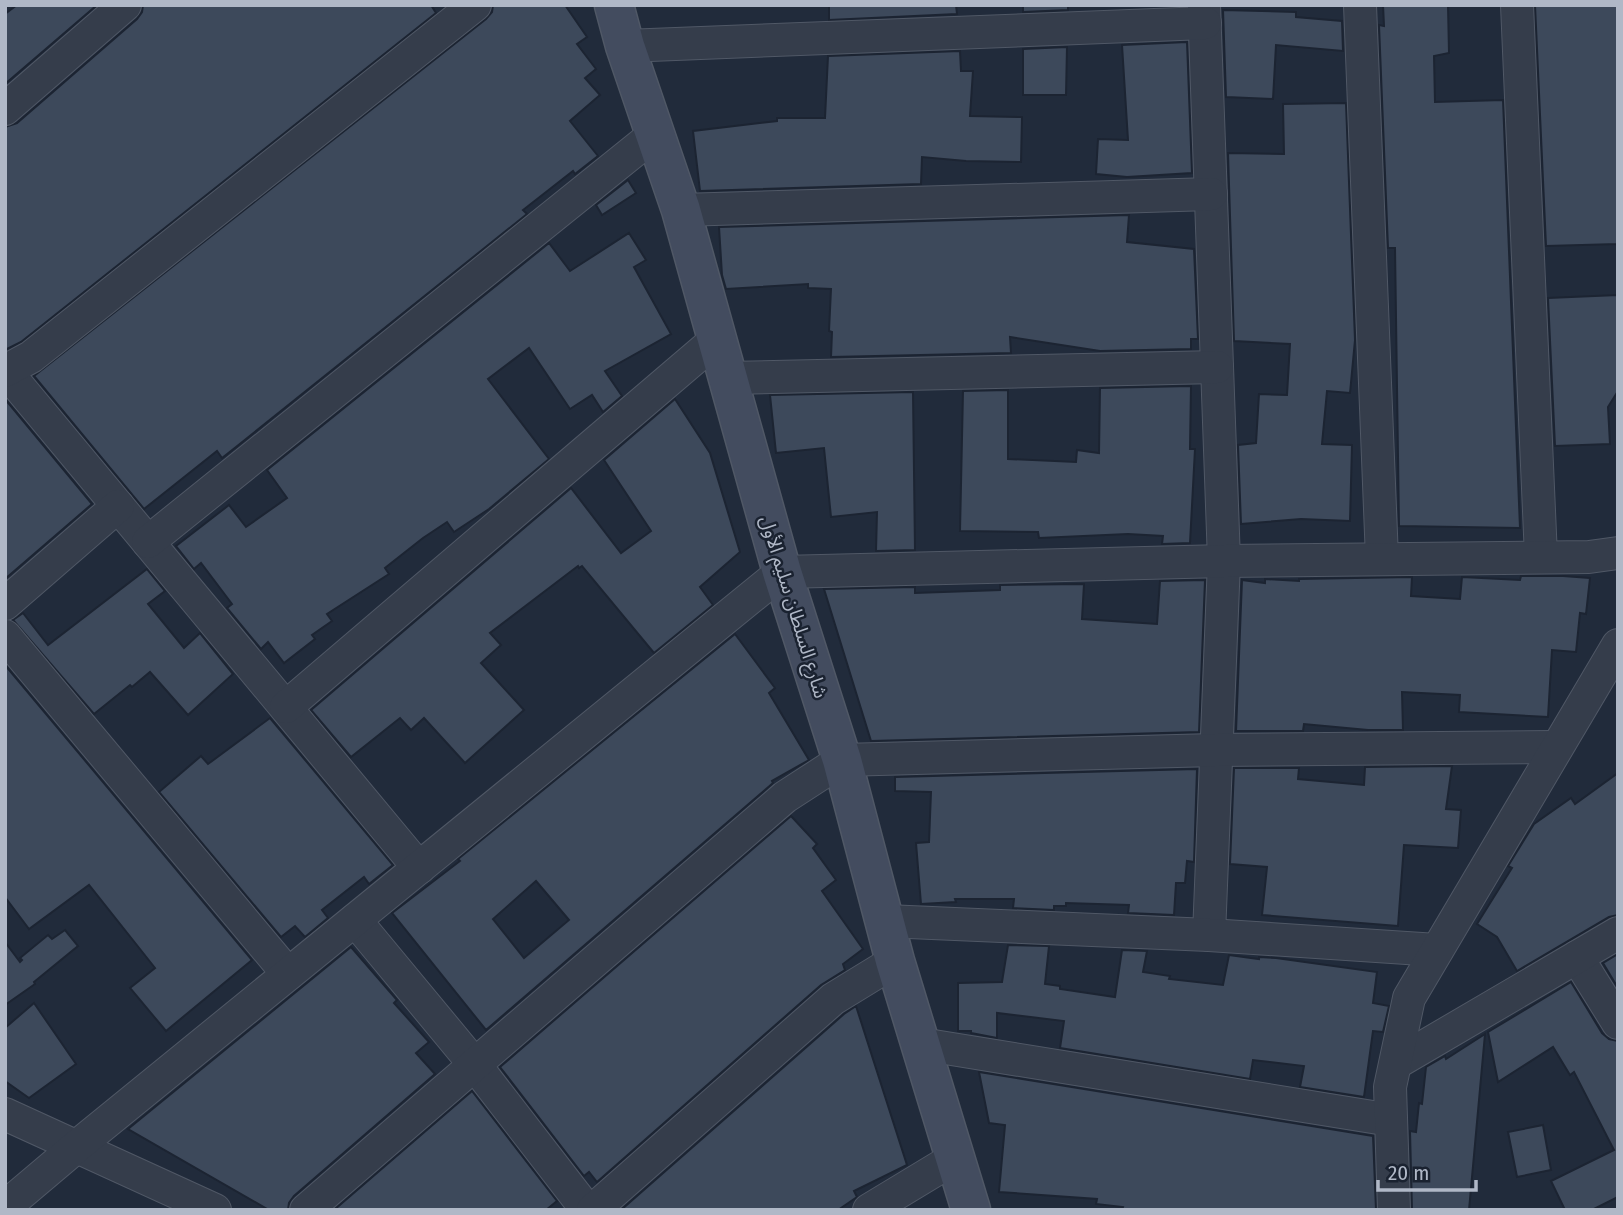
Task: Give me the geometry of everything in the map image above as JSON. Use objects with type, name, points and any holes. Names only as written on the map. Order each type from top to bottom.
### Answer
[{"type":"street","points":[[5,109],[125,5]]},
{"type":"street","points":[[419,867],[6,370],[32,357],[475,5]]},
{"type":"street","name":"شارع السلطان سليم الأول","points":[[614,5],[625,46],[681,210],[782,572],[842,760],[895,961],[971,1210]]},
{"type":"street","points":[[1360,5],[1382,559]]},
{"type":"street","points":[[1517,5],[1541,557]]},
{"type":"street","points":[[625,46],[1205,14],[1224,561],[1209,935]]},
{"type":"street","points":[[148,542],[655,134]]},
{"type":"street","points":[[681,210],[1211,194]]},
{"type":"street","points":[[286,707],[717,339]]},
{"type":"street","points":[[728,378],[1217,368]]},
{"type":"street","points":[[5,604],[118,506]]},
{"type":"street","points":[[5,1207],[76,1146],[782,572],[1224,561],[1589,556],[1618,553]]},
{"type":"street","points":[[5,636],[288,974]]},
{"type":"street","points":[[1394,1210],[1391,1087],[1409,998],[1618,645]]},
{"type":"street","points":[[306,1210],[785,797],[842,760],[1215,750],[1557,747]]},
{"type":"street","points":[[355,920],[475,1065],[587,1210]]},
{"type":"street","points":[[886,921],[1209,935],[1437,950]]},
{"type":"street","points":[[1396,1063],[1618,933]]},
{"type":"street","points":[[1577,957],[1618,1023]]},
{"type":"street","points":[[593,1210],[833,999],[895,961]]},
{"type":"street","points":[[921,1044],[1391,1120]]},
{"type":"street","points":[[5,1114],[215,1210]]},
{"type":"street","points":[[869,1210],[955,1158]]},
{"type":"building","points":[[17,5],[97,5],[5,84],[5,14]]},
{"type":"building","points":[[143,5],[431,5],[436,13],[21,342],[5,350],[5,127],[17,123],[137,19]]},
{"type":"building","points":[[493,5],[565,5],[587,37],[577,44],[596,69],[585,78],[600,95],[570,121],[598,156],[575,174],[573,171],[523,210],[527,214],[222,458],[217,451],[144,509],[34,376],[486,19],[492,12]]},
{"type":"building","points":[[829,5],[956,5],[957,14],[829,20]]},
{"type":"building","points":[[1023,5],[1068,5],[1068,10],[1023,12]]},
{"type":"building","points":[[1383,5],[1448,5],[1449,53],[1434,56],[1435,102],[1503,100],[1520,528],[1399,526],[1395,248],[1388,248],[1379,25],[1384,26]]},
{"type":"building","points":[[1535,5],[1618,5],[1618,244],[1546,246]]},
{"type":"building","points":[[1223,10],[1296,12],[1296,17],[1342,21],[1343,51],[1276,45],[1273,99],[1226,97]]},
{"type":"building","points":[[1187,42],[1192,173],[1127,177],[1096,174],[1098,139],[1128,140],[1122,45]]},
{"type":"building","points":[[1067,47],[1066,95],[1023,95],[1023,49]]},
{"type":"building","points":[[960,51],[961,71],[973,71],[970,116],[1022,117],[1021,162],[922,157],[921,184],[700,191],[693,131],[777,121],[777,118],[825,118],[828,56]]},
{"type":"building","points":[[1346,103],[1355,340],[1350,393],[1327,391],[1322,444],[1352,445],[1350,521],[1301,519],[1241,524],[1238,445],[1256,443],[1259,394],[1287,395],[1290,344],[1234,341],[1228,153],[1284,154],[1283,104]]},
{"type":"building","points":[[628,180],[636,193],[602,215],[596,205]]},
{"type":"building","points":[[1129,215],[1127,242],[1194,249],[1198,339],[1191,339],[1191,349],[1100,351],[1010,337],[1011,353],[831,357],[831,289],[808,288],[808,284],[726,289],[722,275],[719,227]]},
{"type":"building","points":[[629,233],[646,260],[634,267],[671,334],[605,371],[622,396],[603,412],[592,395],[570,409],[529,348],[488,379],[549,459],[489,509],[454,532],[447,522],[423,538],[385,568],[389,574],[327,614],[332,621],[312,635],[315,639],[284,663],[268,642],[261,649],[227,608],[232,604],[201,563],[194,569],[176,546],[229,505],[246,527],[287,498],[267,470],[549,243],[570,271]]},
{"type":"building","points":[[1618,295],[1618,391],[1608,407],[1610,444],[1555,446],[1548,298]]},
{"type":"building","points":[[1191,386],[1190,449],[1195,449],[1190,543],[1162,544],[1163,536],[1128,534],[1039,538],[1038,532],[960,531],[963,391],[1008,390],[1008,459],[1076,462],[1077,450],[1099,453],[1100,388]]},
{"type":"building","points":[[913,392],[915,550],[876,551],[877,512],[831,517],[824,448],[776,453],[770,395]]},
{"type":"building","points":[[5,399],[92,504],[5,579]]},
{"type":"building","points":[[675,399],[710,453],[740,552],[700,587],[713,605],[654,653],[582,566],[578,566],[490,633],[501,645],[481,663],[524,710],[465,763],[424,718],[411,730],[400,718],[351,757],[311,710],[571,488],[621,553],[651,531],[604,460]]},
{"type":"building","points":[[147,569],[165,591],[148,604],[184,648],[200,633],[233,674],[188,715],[150,672],[94,714],[13,620],[23,613],[48,645]]},
{"type":"building","points":[[1521,576],[1590,578],[1586,614],[1580,613],[1576,652],[1552,650],[1548,717],[1459,712],[1460,695],[1402,692],[1403,730],[1368,730],[1304,724],[1303,731],[1236,731],[1242,580],[1265,583],[1265,579],[1299,581],[1412,577],[1411,596],[1460,599],[1462,577],[1520,580]]},
{"type":"building","points":[[1205,580],[1199,732],[871,741],[824,589],[915,587],[915,593],[1000,590],[1000,585],[1084,584],[1082,619],[1157,624],[1160,581]]},
{"type":"building","points":[[735,634],[775,688],[769,693],[809,760],[772,781],[773,783],[486,1030],[392,913],[460,861],[458,859]],"holes":[[[536,881],[569,920],[524,958],[493,919]]]},
{"type":"building","points":[[5,665],[252,960],[166,1031],[130,988],[155,968],[89,885],[29,929],[5,897]]},
{"type":"building","points":[[270,718],[393,865],[369,884],[364,877],[322,910],[328,918],[305,937],[295,926],[281,937],[159,792],[201,756],[208,764]]},
{"type":"building","points":[[1452,766],[1446,809],[1461,810],[1458,848],[1404,845],[1398,926],[1262,915],[1267,867],[1230,864],[1234,768],[1299,768],[1298,779],[1364,785],[1365,767]]},
{"type":"building","points":[[1197,769],[1194,862],[1187,861],[1185,883],[1176,883],[1174,915],[1128,913],[1129,905],[1066,903],[1066,906],[1054,906],[1054,910],[1013,908],[1014,899],[955,899],[956,902],[921,904],[916,843],[929,842],[931,792],[895,791],[895,777]]},
{"type":"building","points":[[1618,773],[1618,915],[1609,917],[1517,971],[1497,937],[1477,924],[1512,868],[1508,866],[1534,824],[1571,798],[1575,804]]},
{"type":"building","points":[[791,816],[817,844],[813,848],[836,880],[822,891],[863,949],[843,964],[845,970],[821,985],[597,1182],[589,1172],[584,1176],[500,1067]]},
{"type":"building","points":[[65,930],[78,946],[34,982],[35,984],[5,1005],[5,942],[20,962],[20,958],[48,935],[52,939]]},
{"type":"building","points":[[1008,945],[1049,946],[1045,984],[1060,986],[1060,989],[1115,997],[1122,950],[1147,951],[1143,972],[1170,976],[1169,979],[1223,985],[1229,955],[1276,958],[1377,972],[1373,1003],[1389,1006],[1383,1032],[1373,1031],[1364,1097],[1300,1087],[1304,1066],[1253,1060],[1250,1079],[1060,1048],[1064,1021],[997,1013],[997,1038],[971,1031],[958,1031],[958,983],[1002,982]]},
{"type":"building","points":[[351,947],[397,1000],[394,1003],[429,1042],[416,1053],[435,1074],[294,1196],[288,1210],[269,1210],[128,1129]]},
{"type":"building","points":[[1618,954],[1618,988],[1603,963]]},
{"type":"building","points":[[1571,982],[1602,1033],[1609,1039],[1618,1041],[1618,1197],[1592,1210],[1565,1210],[1551,1181],[1614,1150],[1574,1072],[1570,1075],[1553,1047],[1498,1082],[1488,1032]]},
{"type":"building","points":[[34,1003],[76,1064],[29,1098],[5,1081],[5,1028]]},
{"type":"building","points":[[856,1006],[907,1165],[854,1191],[857,1197],[838,1210],[621,1210],[844,1014]]},
{"type":"building","points":[[1485,1034],[1469,1210],[1412,1210],[1410,1131],[1416,1132],[1426,1067],[1445,1056],[1446,1059]]},
{"type":"building","points":[[979,1072],[1373,1136],[1376,1210],[1122,1210],[1123,1207],[1096,1204],[1097,1199],[999,1192],[1005,1125],[989,1123]]},
{"type":"building","points":[[472,1091],[557,1201],[546,1210],[334,1210]]},
{"type":"building","points":[[1543,1125],[1551,1170],[1517,1177],[1508,1132]]}]
